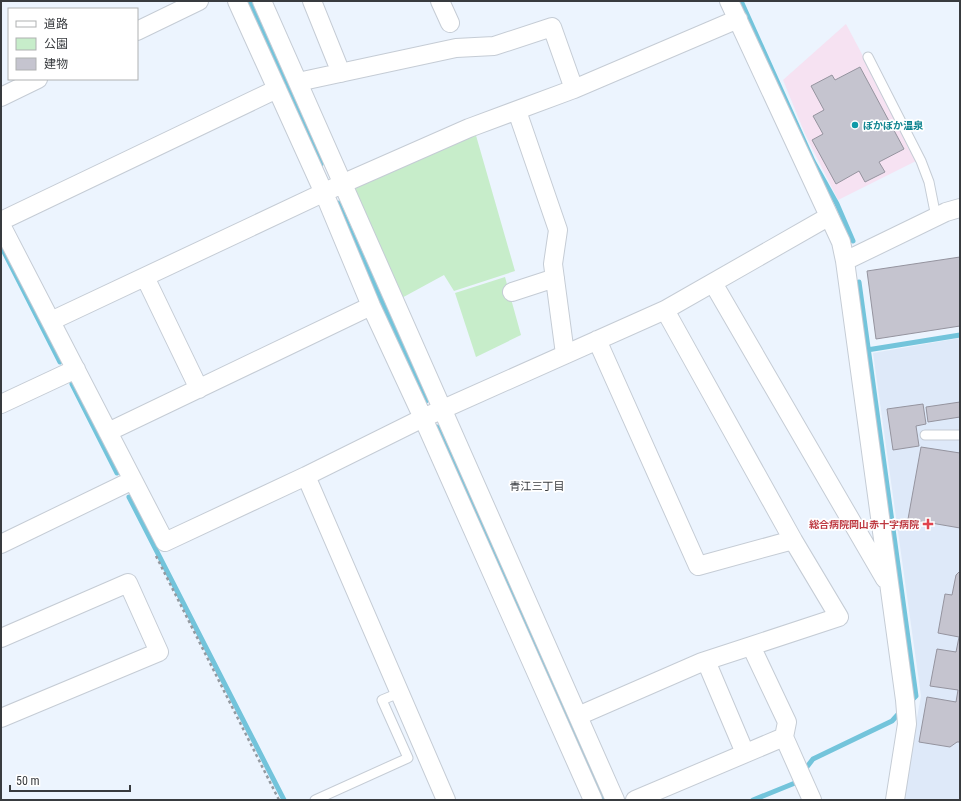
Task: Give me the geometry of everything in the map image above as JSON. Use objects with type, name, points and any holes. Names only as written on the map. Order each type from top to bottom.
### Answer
[{"type":"street","points":[[138,31],[199,1]]},
{"type":"street","points":[[238,1],[324,193],[371,306],[423,418],[593,800]]},
{"type":"street","points":[[262,1],[344,184],[441,410],[615,800]]},
{"type":"street","points":[[312,1],[341,73]]},
{"type":"street","points":[[440,1],[450,23]]},
{"type":"street","points":[[729,1],[828,217],[841,242],[845,261],[890,586],[907,724],[895,800]]},
{"type":"street","points":[[51,321],[324,193],[469,128],[574,89],[738,19]]},
{"type":"street","points":[[298,82],[456,48],[494,46],[552,27],[574,89]]},
{"type":"street","points":[[1,97],[36,80]]},
{"type":"street","points":[[1,220],[277,89]]},
{"type":"street","points":[[517,111],[558,230],[553,264],[565,354]]},
{"type":"street","points":[[845,261],[936,216],[960,208]]},
{"type":"street","points":[[1,225],[165,542],[306,476],[423,418],[665,310],[828,217]]},
{"type":"street","points":[[145,277],[199,389]]},
{"type":"street","points":[[512,292],[555,278]]},
{"type":"street","points":[[713,283],[890,586]]},
{"type":"street","points":[[108,432],[371,306]]},
{"type":"street","points":[[578,716],[706,661],[840,617],[792,540],[665,310]]},
{"type":"street","points":[[597,340],[698,566],[792,540]]},
{"type":"street","points":[[1,404],[76,369]]},
{"type":"street","points":[[306,476],[446,800]]},
{"type":"street","points":[[1,544],[133,480]]},
{"type":"street","points":[[1,638],[128,583],[158,652],[1,718]]},
{"type":"street","points":[[751,646],[787,722],[784,737],[812,800]]},
{"type":"street","points":[[706,661],[745,753]]},
{"type":"street","points":[[635,800],[784,737]]},
{"type":"lane","points":[[868,57],[921,161],[929,182],[936,216]]},
{"type":"lane","points":[[925,435],[960,435]]},
{"type":"lane","points":[[315,800],[408,758],[382,700],[399,693]]},
{"type":"path","points":[[152,549],[279,800]]},
{"type":"shaded area","points":[[846,24],[918,160],[838,200],[805,134],[783,80]]},
{"type":"shaded area","name":"総合病院岡山赤十字病院","points":[[960,338],[960,800],[902,800],[921,696],[873,353]]},
{"type":"green space","points":[[475,132],[515,271],[454,291],[444,275],[398,300],[352,193],[355,184]]},
{"type":"green space","points":[[505,277],[521,335],[476,357],[455,293]]},
{"type":"building","name":"ぽかぽか温泉","points":[[860,67],[904,149],[879,162],[885,172],[865,182],[859,171],[836,184],[812,140],[823,134],[813,116],[824,110],[811,86],[832,75],[835,80]]},
{"type":"building","points":[[960,257],[960,326],[876,339],[867,271]]},
{"type":"building","points":[[960,402],[960,417],[928,422],[926,407]]},
{"type":"building","points":[[923,404],[926,424],[916,426],[919,446],[893,450],[887,409]]},
{"type":"building","points":[[921,447],[960,453],[960,528],[908,519]]},
{"type":"building","points":[[960,571],[960,742],[957,742],[950,747],[919,742],[927,697],[956,702],[958,690],[930,686],[937,649],[956,652],[959,637],[938,633],[945,594],[952,595],[956,575]]},
{"type":"waterway","points":[[249,1],[321,164]]},
{"type":"waterway","points":[[741,1],[813,161],[837,204],[853,241]]},
{"type":"waterway","points":[[338,203],[426,401]]},
{"type":"waterway","points":[[1,246],[60,362]]},
{"type":"waterway","points":[[859,282],[916,696],[909,703]]},
{"type":"waterway","points":[[867,350],[960,335]]},
{"type":"waterway","points":[[72,384],[117,473]]},
{"type":"waterway","points":[[437,427],[602,797]]},
{"type":"waterway","points":[[129,497],[284,800]]},
{"type":"waterway","points":[[803,772],[813,759],[892,721],[902,710]]},
{"type":"waterway","points":[[753,800],[795,783],[798,778]]},
{"type":"place","name":"ぽかぽか温泉","points":[[855,125]]},
{"type":"place","name":"総合病院岡山赤十字病院","points":[[928,524]]},
{"type":"district","name":"青江三丁目","points":[[537,486]]}]
